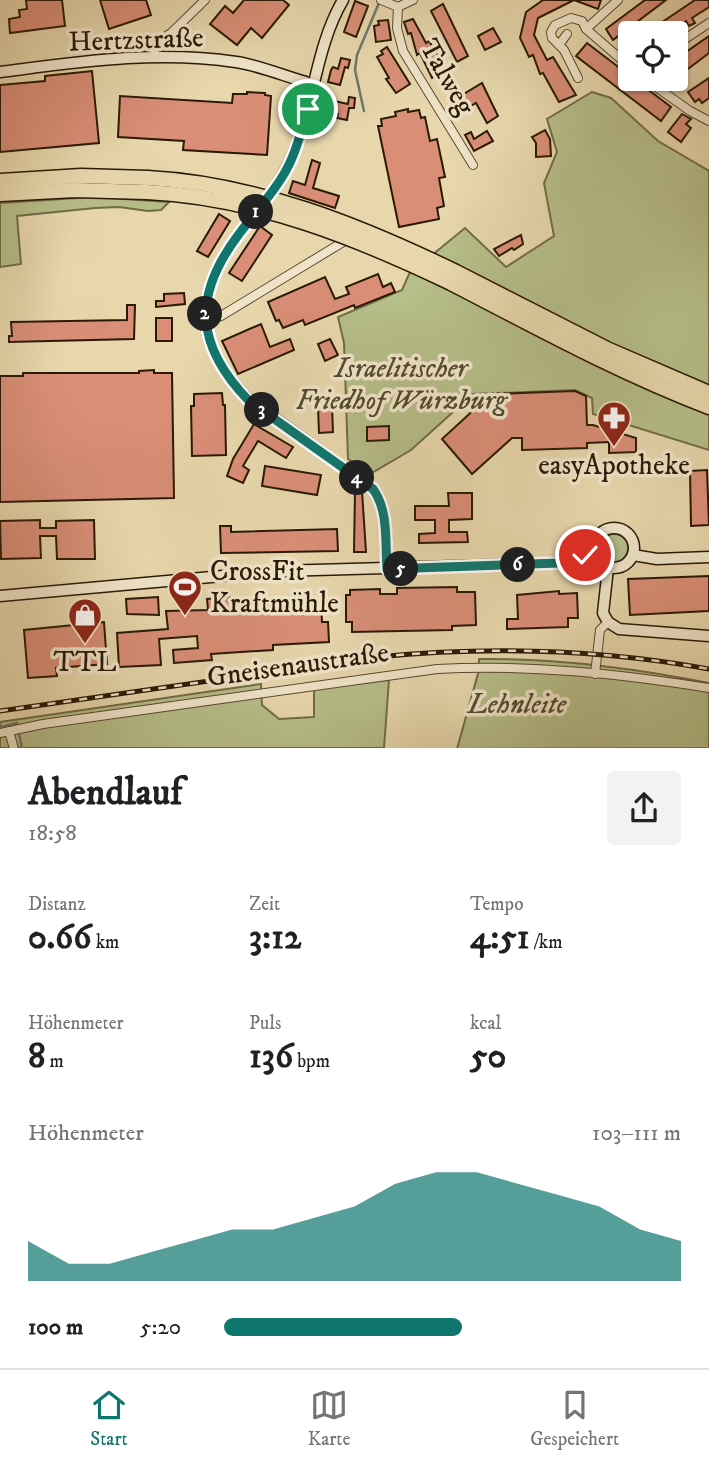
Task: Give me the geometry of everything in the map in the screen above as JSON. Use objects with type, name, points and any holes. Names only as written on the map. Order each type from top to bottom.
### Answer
[{"type":"highway","points":[[0,181],[81,176],[148,185]]},
{"type":"highway","points":[[0,194],[148,185],[176,180],[236,190],[298,206],[369,232],[590,355],[709,407]]},
{"type":"highway","points":[[454,278],[709,393]]},
{"type":"street","points":[[154,56],[156,43],[171,33],[205,0]]},
{"type":"street","points":[[343,0],[324,46],[295,151],[286,171],[230,246],[213,276],[205,306],[205,321],[216,360],[231,383],[249,401],[373,489],[385,527],[387,569]]},
{"type":"street","points":[[383,1],[398,7],[413,0]]},
{"type":"street","points":[[586,29],[618,0]]},
{"type":"street","name":"Talweg","points":[[398,7],[397,28],[402,51],[473,165]]},
{"type":"street","points":[[578,78],[564,50],[552,38],[551,32],[555,25],[563,20],[577,18],[582,21],[586,29],[618,57]]},
{"type":"street","points":[[688,37],[709,23]]},
{"type":"street","points":[[559,45],[567,34]]},
{"type":"street","name":"Hertzstraße","points":[[0,72],[115,57],[154,56],[239,62],[313,85]]},
{"type":"street","points":[[662,91],[690,111],[708,117]]},
{"type":"street","points":[[205,321],[221,316],[374,223]]},
{"type":"street","points":[[611,528],[625,531],[630,536],[633,555],[625,565],[608,568],[597,561],[594,553],[596,538],[611,528]]},
{"type":"street","points":[[0,596],[279,571],[559,563],[594,553]]},
{"type":"street","points":[[633,555],[657,559],[709,556]]},
{"type":"street","points":[[608,568],[603,613],[608,622],[619,629],[709,636]]},
{"type":"street","points":[[595,674],[600,630],[608,622]]},
{"type":"street","name":"Gneisenaustraße","points":[[5,732],[23,727],[282,689],[363,681],[437,669],[476,667],[595,674],[709,688]]},
{"type":"street","points":[[5,732],[14,748]]},
{"type":"green space","name":"Israelitischer Friedhof Würzburg","points":[[592,92],[611,98],[658,141],[709,171],[709,450],[593,414],[592,398],[575,390],[473,394],[411,450],[370,474],[348,459],[344,343],[338,317],[402,290],[409,274],[465,228],[506,267],[554,236],[544,183],[557,152],[547,119]]},
{"type":"green space","points":[[94,197],[169,202],[161,210],[95,208],[17,216],[21,264],[0,267],[0,203]]},
{"type":"green space","points":[[614,534],[624,538],[628,548],[624,558],[614,562],[604,558],[600,548],[604,538]]},
{"type":"green space","name":"Lehnleite","points":[[479,659],[537,660],[595,665],[709,683],[709,748],[457,748],[479,670]]},
{"type":"green space","name":"Lehnleite","points":[[389,680],[384,748],[0,748],[0,722],[261,684],[262,705],[279,719],[314,717],[314,688]]},
{"type":"building","points":[[26,0],[62,0],[65,26],[10,33],[9,19],[20,17],[19,10],[27,9]]},
{"type":"building","points":[[100,0],[146,0],[151,15],[109,29]]},
{"type":"building","points":[[244,0],[283,0],[289,5],[262,38],[251,28],[237,45],[210,24],[225,6],[233,13]]},
{"type":"building","points":[[543,0],[574,0],[538,18],[534,35],[547,60],[553,57],[576,95],[559,102],[543,73],[540,74],[533,55],[529,57],[520,38],[526,12]]},
{"type":"building","points":[[574,0],[601,0],[598,9]]},
{"type":"building","points":[[645,0],[666,0],[638,21],[618,21],[618,36],[613,40],[606,29]]},
{"type":"building","points":[[695,0],[709,0],[709,7],[692,18],[695,23],[689,26],[688,21],[664,21]]},
{"type":"building","points":[[355,1],[368,6],[356,37],[344,32]]},
{"type":"building","points":[[443,4],[468,56],[457,62],[431,11]]},
{"type":"building","points":[[413,19],[426,43],[429,41],[447,70],[432,78],[420,53],[417,55],[411,33],[408,34],[404,22]]},
{"type":"building","points":[[388,20],[391,40],[376,42],[374,26],[379,25],[378,21]]},
{"type":"building","points":[[493,28],[501,42],[485,50],[478,36]]},
{"type":"building","points":[[709,36],[709,53],[688,69],[688,51]]},
{"type":"building","points":[[587,43],[618,67],[618,88],[576,56]]},
{"type":"building","points":[[387,47],[410,84],[396,93],[386,79],[389,78],[377,57],[383,54],[381,51]]},
{"type":"building","points":[[341,58],[350,60],[340,85],[328,82],[331,70],[333,67],[338,69]]},
{"type":"building","points":[[92,71],[99,143],[0,152],[0,85],[45,81],[45,76]]},
{"type":"building","points":[[709,78],[709,98],[702,103],[699,99],[695,102],[688,92]]},
{"type":"building","points":[[482,83],[498,116],[487,123],[476,103],[464,110],[454,94],[460,91],[462,95]]},
{"type":"building","points":[[622,91],[650,91],[671,107],[661,121]]},
{"type":"building","points":[[247,92],[271,96],[267,155],[183,150],[184,141],[118,137],[120,96],[232,103],[233,94]]},
{"type":"building","points":[[349,97],[355,98],[354,108],[349,108],[347,120],[337,118],[338,114],[323,111],[325,99],[348,104]]},
{"type":"building","points":[[408,109],[408,112],[419,110],[421,118],[425,117],[430,141],[437,139],[445,177],[439,178],[444,206],[437,208],[439,219],[399,227],[378,126],[382,126],[381,119],[396,116],[395,112]]},
{"type":"building","points":[[682,114],[691,119],[686,124],[691,128],[681,142],[668,132]]},
{"type":"building","points":[[545,130],[550,139],[551,156],[536,157],[536,143],[532,137]]},
{"type":"building","points":[[487,131],[493,141],[474,151],[465,135],[471,132],[474,139]]},
{"type":"building","points":[[312,160],[320,163],[313,188],[339,196],[335,208],[289,193],[293,181],[305,185]]},
{"type":"building","points":[[219,214],[230,221],[208,257],[197,251]]},
{"type":"building","points":[[260,226],[272,235],[242,281],[229,273]]},
{"type":"building","points":[[521,235],[523,244],[514,250],[512,248],[499,256],[494,249]]},
{"type":"building","points":[[378,274],[383,287],[391,283],[395,292],[305,325],[303,320],[283,328],[279,320],[276,321],[268,302],[325,277],[335,299],[349,294],[346,287]]},
{"type":"building","points":[[184,293],[185,304],[156,307],[156,301],[164,301],[164,294]]},
{"type":"building","points":[[127,305],[135,305],[134,339],[9,342],[9,336],[12,336],[11,322],[127,320]]},
{"type":"building","points":[[156,318],[172,318],[172,341],[156,341]]},
{"type":"building","points":[[261,324],[270,347],[290,339],[294,350],[238,374],[222,341]]},
{"type":"building","points":[[330,339],[338,355],[325,361],[318,344]]},
{"type":"building","points":[[154,370],[154,373],[172,373],[174,498],[0,502],[0,376],[23,376],[23,373],[139,373]]},
{"type":"building","points":[[575,391],[586,396],[587,425],[636,438],[636,452],[609,453],[609,442],[587,443],[587,448],[522,450],[522,438],[512,438],[472,474],[442,439],[491,394]]},
{"type":"building","points":[[222,393],[225,405],[226,455],[192,456],[191,406],[194,406],[194,394]]},
{"type":"building","points":[[332,406],[333,432],[319,433],[318,407]]},
{"type":"building","points":[[254,424],[293,447],[286,458],[258,441],[243,466],[249,470],[243,483],[227,476],[233,459]]},
{"type":"building","points":[[389,426],[389,440],[367,441],[367,427]]},
{"type":"building","points":[[265,466],[321,475],[317,495],[262,486]]},
{"type":"building","points":[[707,470],[709,525],[691,526],[690,471]]},
{"type":"building","points":[[355,491],[362,491],[366,552],[354,552]]},
{"type":"building","points":[[448,493],[472,493],[472,519],[449,520],[449,532],[467,532],[468,542],[419,543],[419,534],[435,533],[435,520],[415,520],[415,506],[449,506]]},
{"type":"building","points":[[40,520],[40,528],[56,528],[56,521],[94,520],[95,559],[57,559],[56,536],[40,536],[41,558],[1,559],[0,521]]},
{"type":"building","points":[[220,526],[231,526],[231,532],[337,529],[338,551],[221,553]]},
{"type":"building","points":[[709,576],[709,611],[630,615],[628,579]]},
{"type":"building","points":[[457,587],[457,592],[475,592],[476,625],[452,626],[452,630],[352,632],[352,622],[346,622],[346,595],[350,595],[350,590],[380,589],[380,594],[397,594],[397,588]]},
{"type":"building","points":[[559,591],[559,594],[577,593],[578,618],[568,618],[568,627],[507,629],[507,619],[518,619],[517,595]]},
{"type":"building","points":[[158,597],[159,615],[127,614],[126,599]]},
{"type":"building","points":[[230,597],[231,610],[269,608],[269,602],[321,600],[322,622],[328,622],[329,642],[273,645],[273,650],[211,654],[212,660],[174,663],[173,650],[198,648],[197,636],[159,639],[161,665],[119,667],[117,633],[168,629],[166,611],[208,610],[207,599]]},
{"type":"building","points":[[104,622],[107,664],[56,668],[57,676],[28,678],[24,630]]},
{"type":"waterway","points":[[364,111],[355,70],[357,55],[379,3]]},
{"type":"waterway","points":[[0,727],[17,723],[22,748]]},
{"type":"railway","points":[[0,711],[377,657],[461,651],[585,654],[709,669]]},
{"type":"place","name":"easyApotheke","points":[[614,448]]},
{"type":"place","name":"CrossFit Kraftmühle","points":[[185,617]]},
{"type":"place","name":"TTL","points":[[85,645]]},
{"type":"route","points":[[308,109],[286,171],[238,235],[213,276],[205,306],[205,321],[216,360],[231,383],[249,401],[373,489],[385,527],[387,569],[559,563],[585,555]]}]
